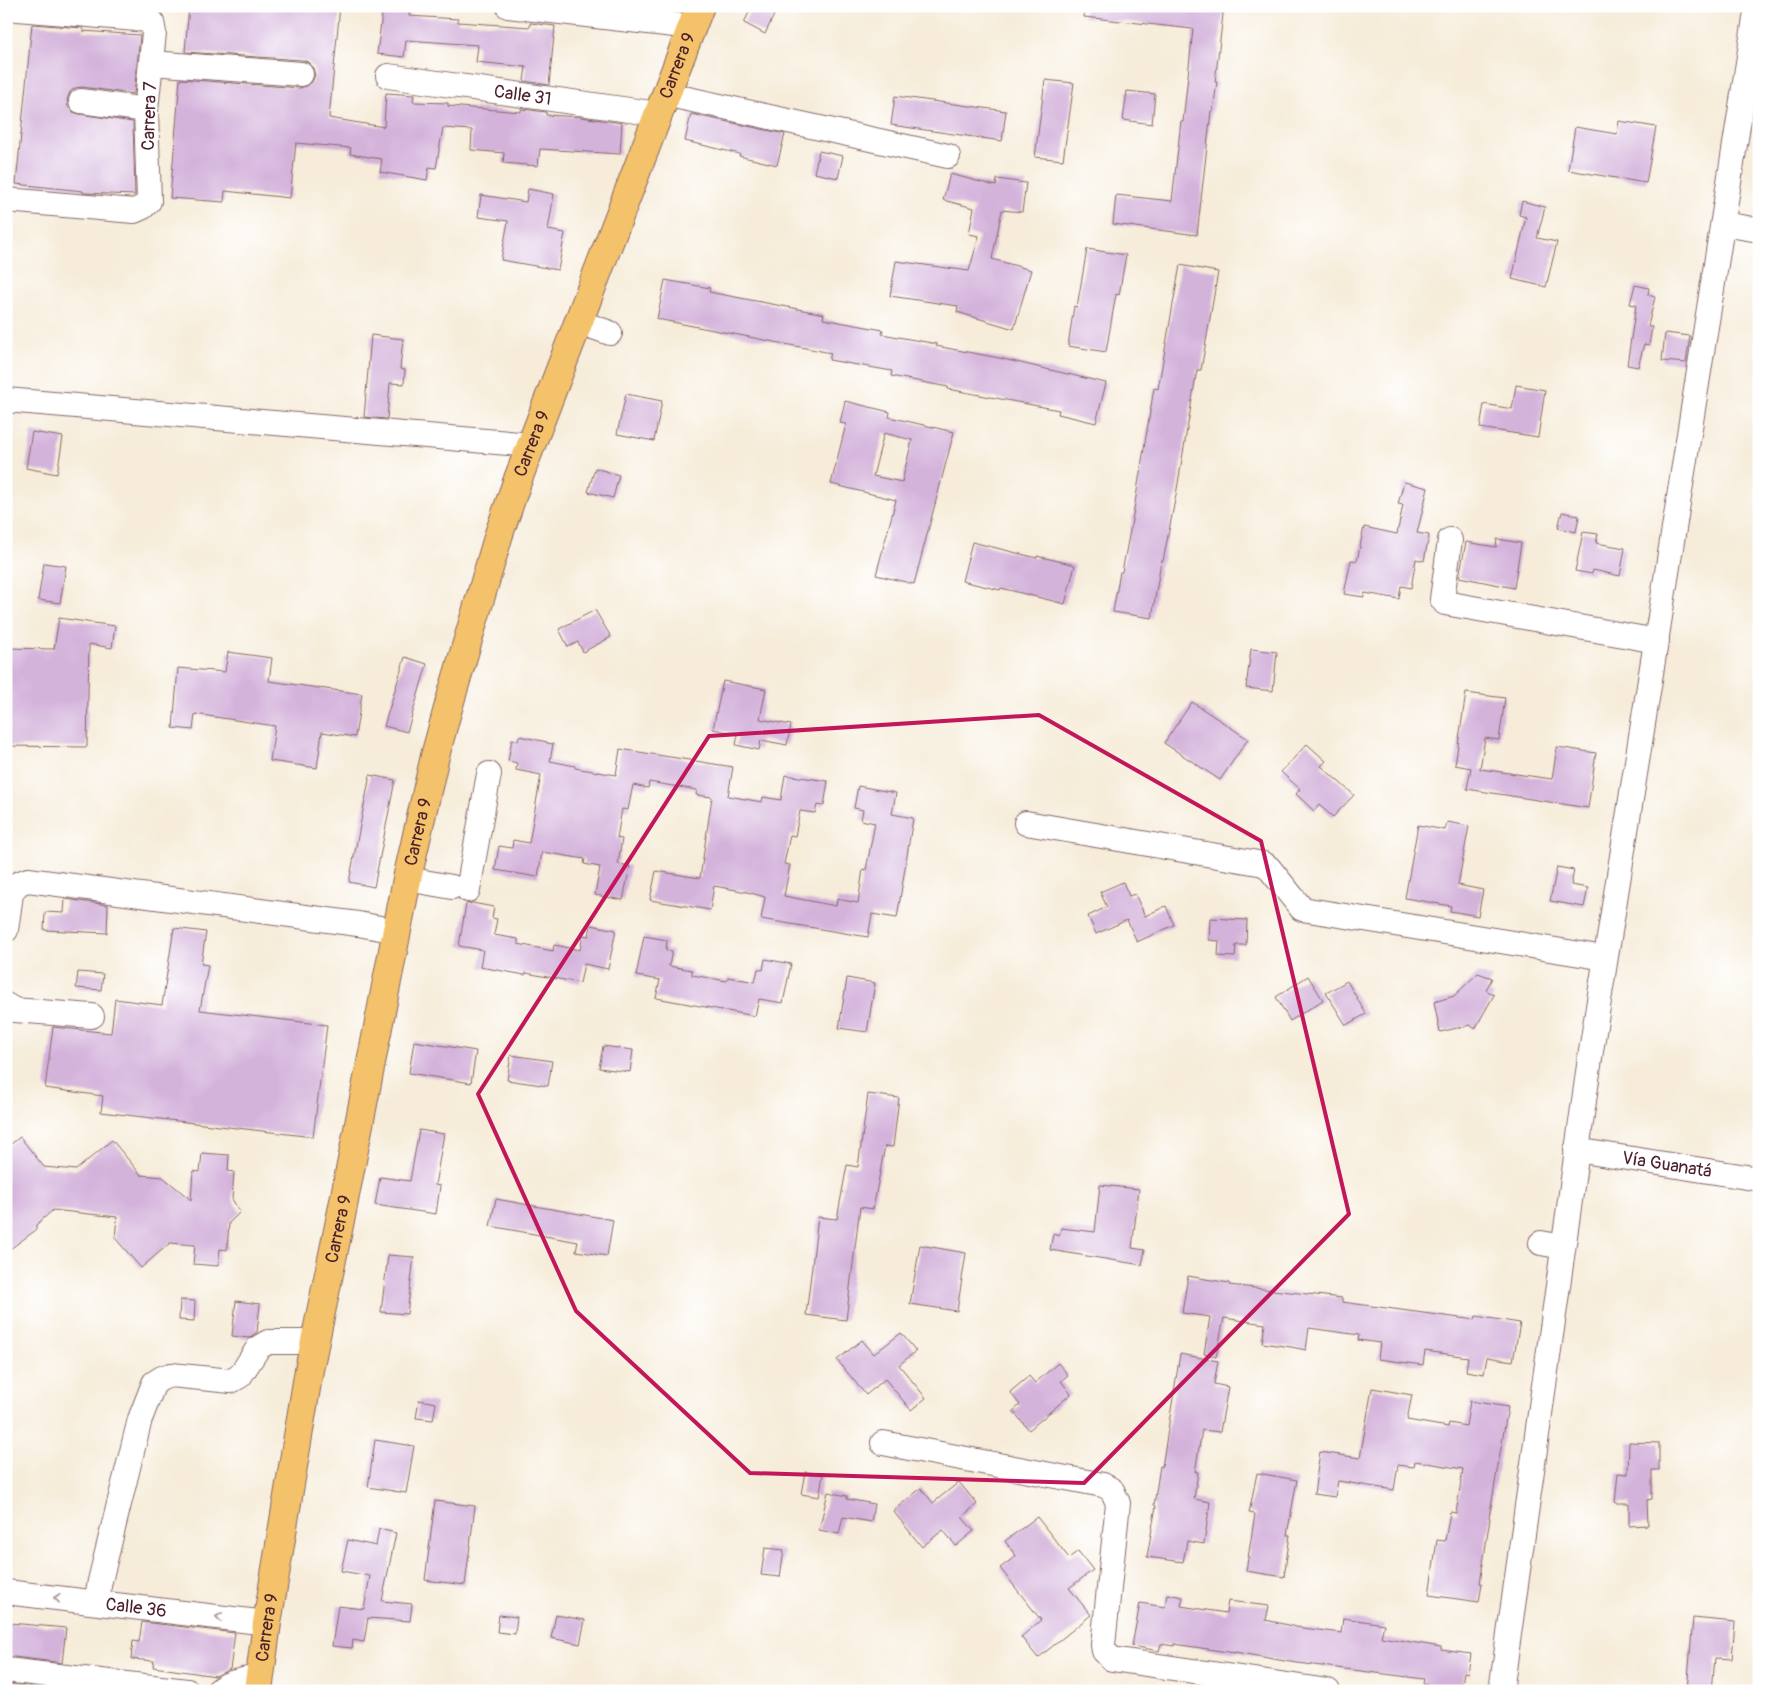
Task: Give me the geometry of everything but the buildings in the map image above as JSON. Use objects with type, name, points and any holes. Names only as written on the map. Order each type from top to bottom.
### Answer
[{"type":"main road","name":"Carrera 9","points":[[259,1684],[267,1622],[309,1370],[407,879],[435,756],[499,534],[696,16]]},
{"type":"street","points":[[508,6],[696,16]]},
{"type":"street","points":[[1501,1691],[1513,1618],[1552,1245],[1576,1150],[1757,6]]},
{"type":"street","name":"Carrera 7","points":[[6,8],[148,20],[152,22],[154,33],[146,110],[149,201],[143,207],[134,211],[6,200]]},
{"type":"street","points":[[151,63],[301,74]]},
{"type":"street","name":"Calle 31","points":[[388,76],[662,104],[948,156]]},
{"type":"street","points":[[81,101],[146,110]]},
{"type":"street","points":[[1723,224],[1759,230]]},
{"type":"street","points":[[579,322],[610,333]]},
{"type":"street","points":[[6,400],[532,445]]},
{"type":"street","points":[[1450,540],[1442,599],[1446,603],[1657,641]]},
{"type":"street","points":[[407,879],[460,888],[489,774]]},
{"type":"street","points":[[1026,823],[1264,864],[1302,909],[1605,958]]},
{"type":"street","points":[[6,930],[11,894],[17,884],[28,880],[358,924],[397,931]]},
{"type":"street","points":[[6,1005],[14,1010],[92,1016]]},
{"type":"street","name":"Vía Guanatá","points":[[1576,1150],[1759,1180]]},
{"type":"street","points":[[96,1602],[140,1419],[154,1383],[171,1375],[231,1381],[240,1376],[258,1348],[268,1342],[315,1342]]},
{"type":"street","points":[[883,1443],[1103,1485],[1112,1490],[1118,1503],[1103,1645],[1104,1651],[1112,1659],[1328,1691]]},
{"type":"street","name":"Calle 36","points":[[6,1592],[267,1622]]},
{"type":"street","points":[[6,1670],[186,1691]]},
{"type":"street","points":[[218,1691],[222,1687],[231,1684],[259,1684]]},
{"type":"highlighted area","points":[[1039,715],[1261,841],[1349,1214],[1084,1483],[750,1473],[576,1311],[478,1094],[709,736]]}]
